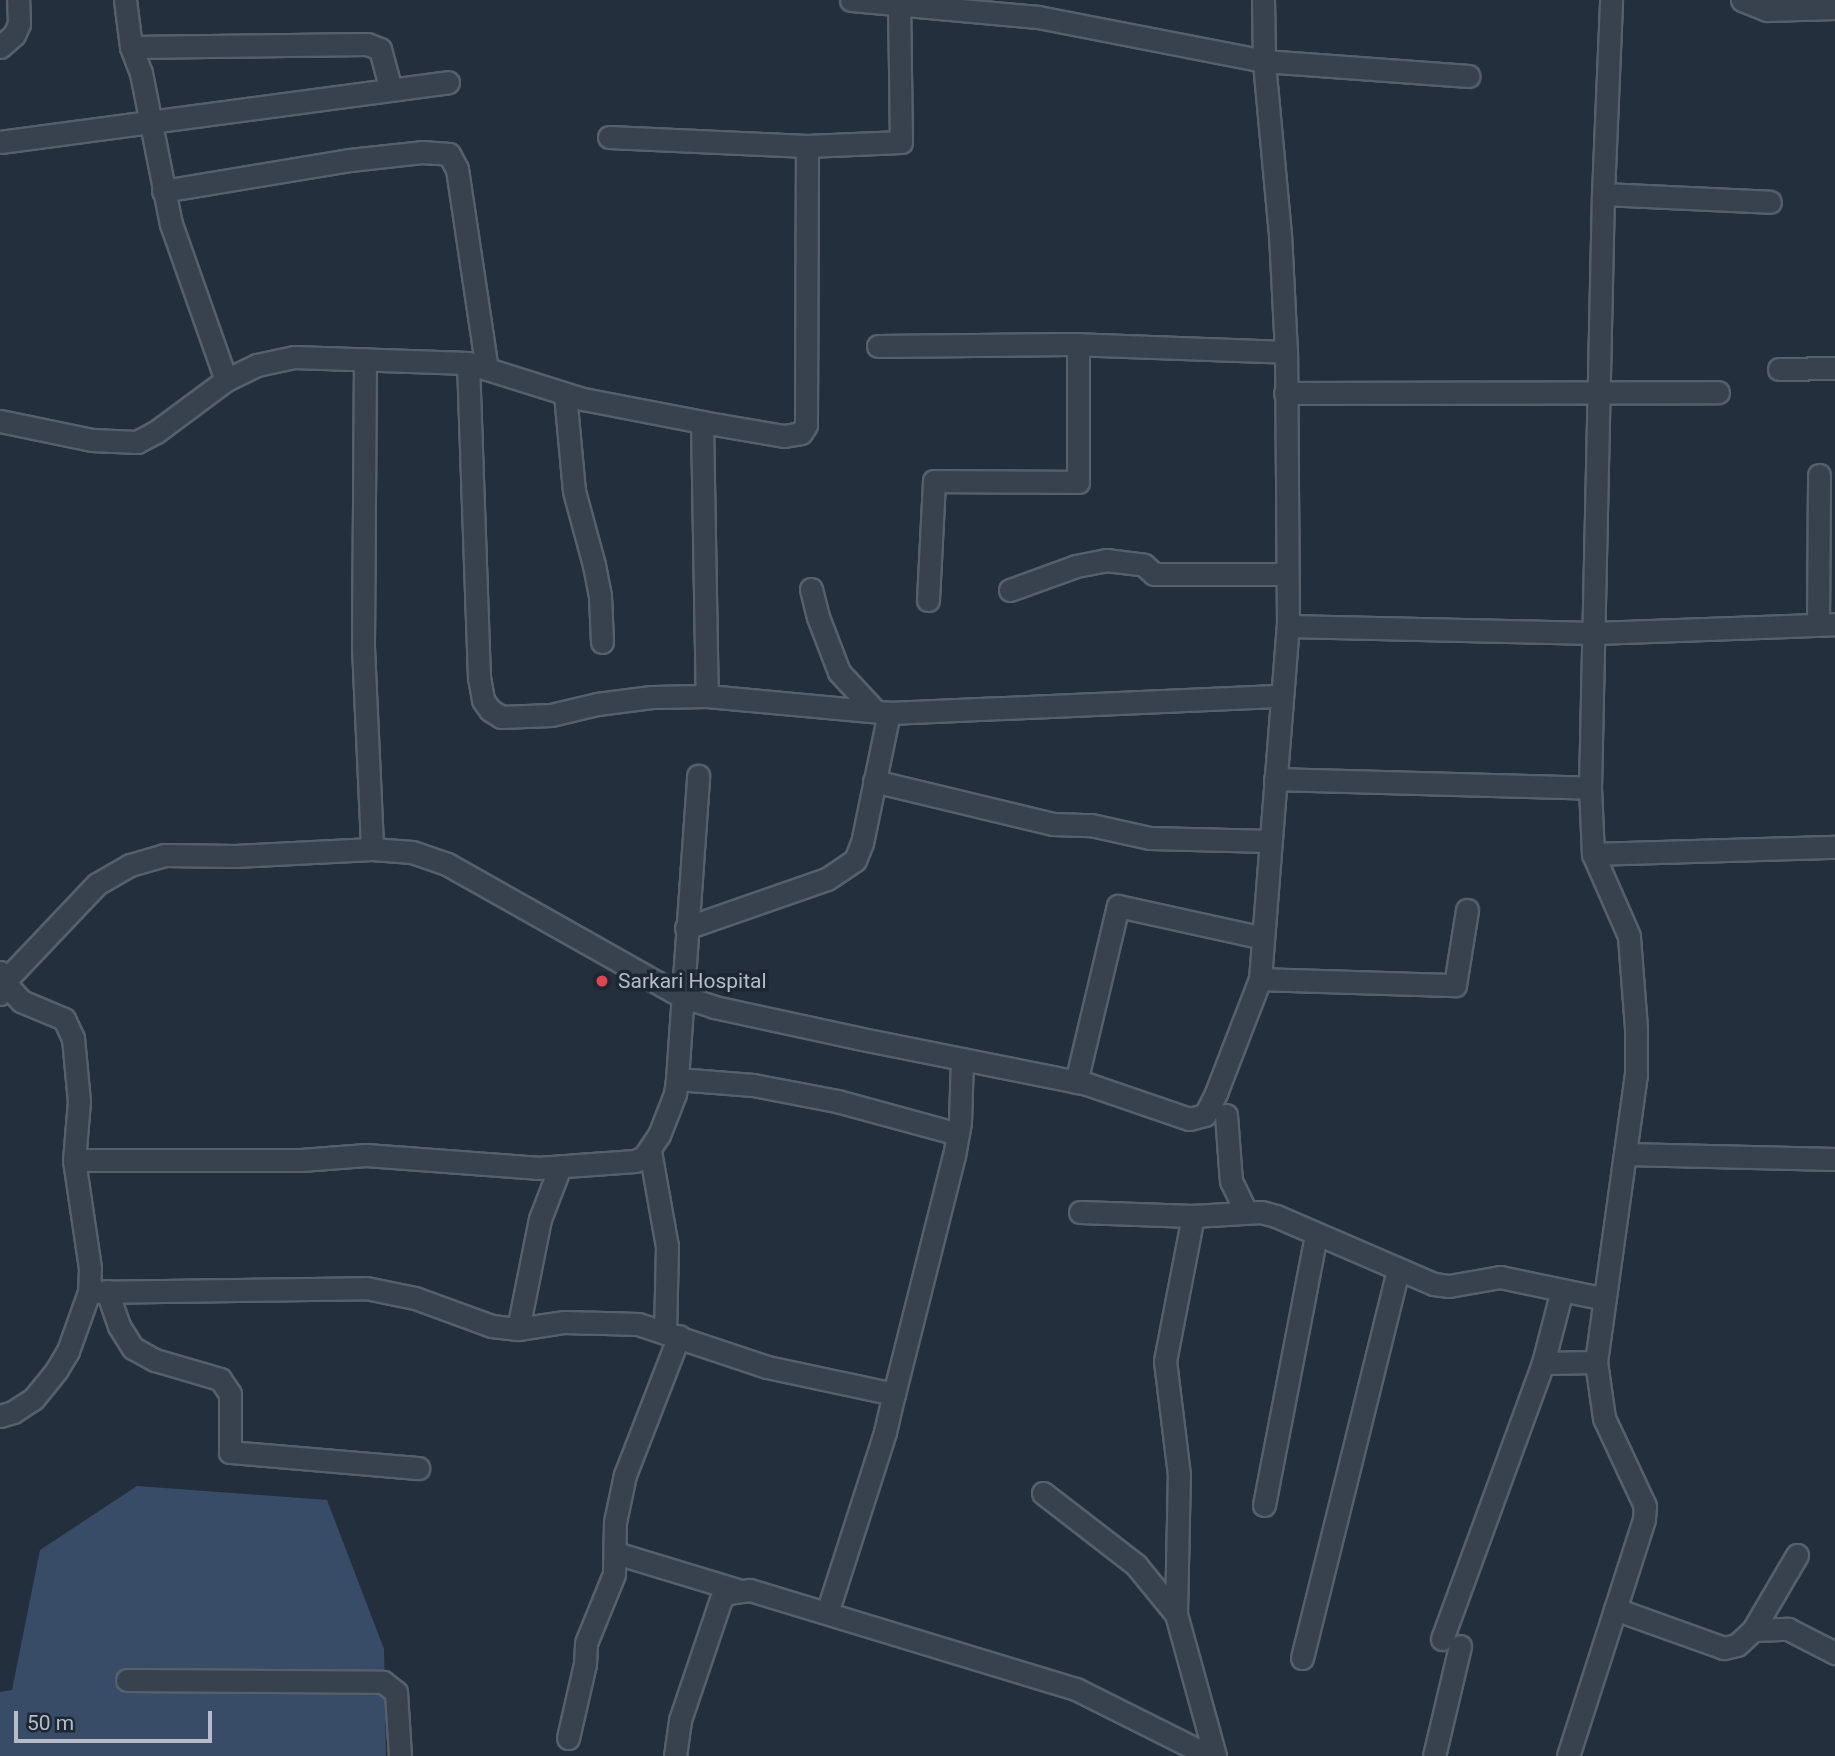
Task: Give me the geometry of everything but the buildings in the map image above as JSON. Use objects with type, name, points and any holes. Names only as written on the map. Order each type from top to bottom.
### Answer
[{"type":"street","points":[[0,47],[14,36],[19,24],[18,0]]},
{"type":"street","points":[[125,0],[131,47],[141,73],[170,224],[226,380]]},
{"type":"street","points":[[850,0],[1038,17],[1264,61],[1468,76]]},
{"type":"street","points":[[418,1468],[230,1452],[230,1394],[220,1379],[155,1360],[133,1348],[98,1291],[90,1268],[74,1160],[79,1101],[73,1038],[64,1019],[20,1001],[1,983],[97,884],[130,866],[164,855],[235,856],[372,849],[412,852],[447,864],[681,996],[714,1007],[1076,1082],[1188,1119],[1205,1115],[1216,1093],[1259,979],[1288,626],[1286,352],[1280,235],[1264,61],[1263,0]]},
{"type":"street","points":[[1568,1756],[1644,1519],[1645,1506],[1604,1418],[1596,1362],[1636,1074],[1629,936],[1593,854],[1590,788],[1603,194],[1611,0]]},
{"type":"street","points":[[1742,0],[1767,10],[1835,8]]},
{"type":"street","points":[[609,137],[807,146],[901,142],[899,5]]},
{"type":"street","points":[[131,47],[367,44],[380,49],[391,90]]},
{"type":"street","points":[[0,142],[448,82]]},
{"type":"street","points":[[0,421],[92,440],[137,442],[156,432],[226,380],[257,365],[294,357],[477,366],[565,394],[784,436],[801,433],[806,425],[807,146]]},
{"type":"street","points":[[163,191],[350,160],[422,152],[449,154],[457,169],[477,366],[476,630],[479,677],[483,699],[489,710],[512,719],[652,696],[707,696],[882,712],[1282,696]]},
{"type":"street","points":[[1603,194],[1770,202]]},
{"type":"street","points":[[878,346],[1078,344],[1286,352]]},
{"type":"street","points":[[928,600],[934,481],[1078,482],[1078,344]]},
{"type":"street","points":[[365,359],[363,647],[372,849]]},
{"type":"street","points":[[1779,369],[1835,368]]},
{"type":"street","points":[[1285,393],[1718,392]]},
{"type":"street","points":[[565,394],[574,491],[598,586],[602,642]]},
{"type":"street","points":[[702,422],[707,696]]},
{"type":"street","points":[[1288,626],[1595,633],[1827,624],[1819,475]]},
{"type":"street","points":[[1010,590],[1076,566],[1106,560],[1144,565],[1154,574],[1287,574]]},
{"type":"street","points":[[811,589],[818,617],[839,672],[882,712]]},
{"type":"street","points":[[686,928],[827,879],[855,860],[862,843],[874,780],[882,712]]},
{"type":"street","points":[[74,1160],[301,1160],[366,1155],[560,1167],[635,1161],[650,1151],[675,1094],[698,776]]},
{"type":"street","points":[[1275,779],[1590,788]]},
{"type":"street","points":[[874,780],[1036,821],[1091,825],[1150,838],[1270,841]]},
{"type":"street","points":[[1593,854],[1835,847]]},
{"type":"street","points":[[1076,1082],[1118,906],[1263,937]]},
{"type":"street","points":[[1259,979],[1455,985],[1467,910]]},
{"type":"street","points":[[827,1613],[885,1432],[958,1134],[962,1059]]},
{"type":"street","points":[[677,1079],[753,1085],[836,1101],[958,1134]]},
{"type":"street","points":[[1226,1115],[1231,1181],[1246,1212]]},
{"type":"street","points":[[568,1738],[585,1664],[586,1643],[614,1574],[615,1522],[625,1475],[672,1334],[667,1247],[650,1151]]},
{"type":"street","points":[[1626,1154],[1835,1159]]},
{"type":"street","points":[[518,1329],[540,1219],[560,1167]]},
{"type":"street","points":[[1080,1212],[1193,1216],[1246,1212],[1276,1216],[1398,1271],[1434,1284],[1448,1286],[1500,1277],[1605,1299]]},
{"type":"street","points":[[1193,1216],[1165,1361],[1178,1475],[1176,1614],[1213,1756]]},
{"type":"street","points":[[1264,1505],[1317,1235]]},
{"type":"street","points":[[1302,1658],[1398,1271]]},
{"type":"street","points":[[98,1291],[366,1288],[415,1298],[492,1326],[518,1329],[564,1322],[638,1324],[767,1367],[894,1394]]},
{"type":"street","points":[[1434,1756],[1451,1643],[1543,1363],[1562,1290]]},
{"type":"street","points":[[0,1416],[13,1412],[33,1399],[56,1371],[98,1291]]},
{"type":"street","points":[[1543,1363],[1596,1362]]},
{"type":"street","points":[[1043,1493],[1136,1565],[1176,1614]]},
{"type":"street","points":[[616,1553],[737,1590]]},
{"type":"street","points":[[1615,1609],[1724,1648],[1737,1645],[1753,1630],[1797,1556]]},
{"type":"street","points":[[675,1756],[680,1720],[721,1598],[737,1590],[750,1590],[1076,1689],[1213,1756]]},
{"type":"street","points":[[1753,1630],[1788,1629],[1835,1653]]},
{"type":"street","points":[[127,1680],[383,1682],[396,1692],[400,1756]]},
{"type":"water","points":[[137,1486],[327,1500],[384,1649],[386,1756],[0,1756],[0,1692],[12,1690],[40,1550]]},
{"type":"place","name":"Sarkari Hospital","points":[[602,981]]}]
